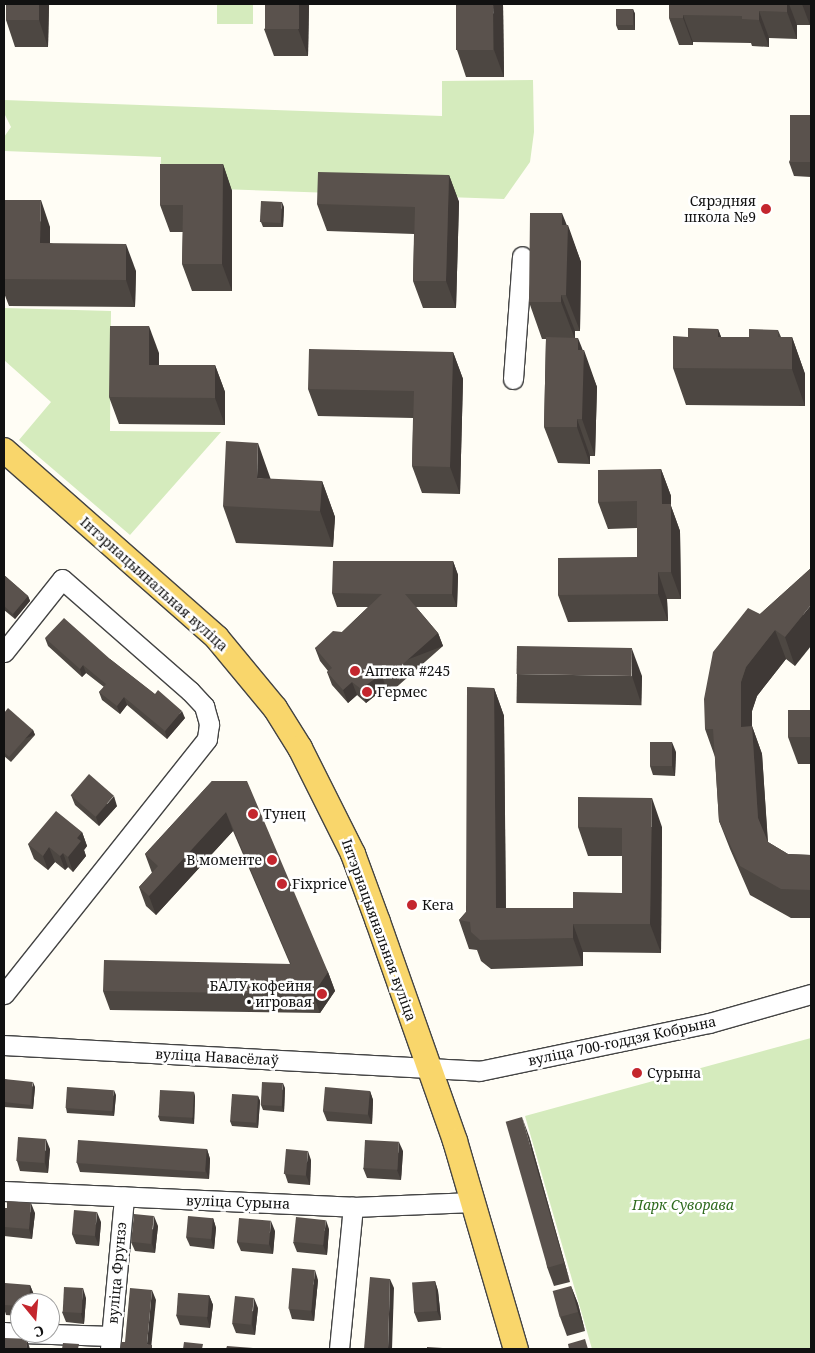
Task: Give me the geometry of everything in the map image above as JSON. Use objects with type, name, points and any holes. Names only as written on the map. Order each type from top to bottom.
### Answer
[{"type":"main road","name":"Інтэрнацыянальная вуліца","points":[[4,450],[217,638],[275,708],[317,778],[353,854],[430,1070],[473,1202],[516,1349]]},
{"type":"street","points":[[513,379],[522,256]]},
{"type":"street","points":[[4,652],[62,579],[190,692],[204,706],[209,724],[207,739],[4,994]]},
{"type":"street","name":"вуліца 700-годдзя Кобрына","points":[[430,1070],[479,1071],[555,1057],[709,1023],[811,994]]},
{"type":"street","name":"вуліца Навасёлаў","points":[[4,1045],[430,1070]]},
{"type":"street","name":"вуліца Сурына","points":[[4,1191],[353,1207],[473,1202]]},
{"type":"street","name":"вуліца Фрунзэ","points":[[110,1342],[124,1197]]},
{"type":"street","points":[[339,1349],[353,1207]]},
{"type":"street","points":[[60,1337],[110,1342]]},
{"type":"green space","points":[[217,4],[253,4],[253,24],[217,24]]},
{"type":"green space","points":[[533,80],[534,132],[530,162],[504,199],[160,187],[161,157],[4,151],[4,137],[11,127],[4,113],[4,100],[442,116],[442,81]]},
{"type":"green space","points":[[4,308],[111,311],[110,431],[221,432],[130,535],[19,440],[51,402],[4,360]]},
{"type":"green space","name":"Парк Суворава","points":[[811,1038],[811,1349],[592,1349],[525,1116]]},
{"type":"building","points":[[6,4],[39,4],[39,20],[6,20]]},
{"type":"building","points":[[265,4],[299,4],[299,29],[265,29]]},
{"type":"building","points":[[456,4],[493,4],[493,50],[456,50]]},
{"type":"building","points":[[669,4],[787,4],[787,12],[759,11],[759,20],[742,19],[742,16],[683,15],[683,18],[669,18]]},
{"type":"building","points":[[616,9],[633,9],[633,25],[616,25]]},
{"type":"building","points":[[790,115],[811,115],[811,162],[790,162]]},
{"type":"building","points":[[160,164],[223,164],[222,264],[182,264],[183,205],[160,205]]},
{"type":"building","points":[[318,172],[449,175],[446,281],[413,281],[415,207],[317,204]]},
{"type":"building","points":[[4,200],[41,200],[40,243],[126,244],[126,280],[4,279]]},
{"type":"building","points":[[811,200],[811,241],[810,241]]},
{"type":"building","points":[[261,201],[282,202],[281,223],[260,222]]},
{"type":"building","points":[[530,213],[562,213],[562,225],[568,225],[566,295],[561,295],[561,302],[529,302]]},
{"type":"building","points":[[110,326],[149,326],[149,365],[215,365],[215,398],[109,397]]},
{"type":"building","points":[[688,328],[718,329],[718,337],[749,337],[749,329],[778,330],[778,337],[792,337],[792,369],[673,368],[673,336],[688,337]]},
{"type":"building","points":[[546,337],[578,338],[578,350],[584,350],[582,419],[577,419],[577,427],[544,427]]},
{"type":"building","points":[[309,349],[453,352],[450,467],[412,466],[414,391],[308,389]]},
{"type":"building","points":[[226,441],[258,443],[257,478],[322,481],[320,511],[223,506]]},
{"type":"building","points":[[661,469],[662,504],[671,504],[671,572],[658,572],[658,594],[558,595],[558,558],[637,557],[637,501],[598,502],[598,470]]},
{"type":"building","points":[[333,561],[453,561],[452,594],[405,594],[438,633],[386,679],[381,674],[361,689],[352,682],[343,690],[327,672],[332,668],[315,648],[333,631],[342,632],[382,594],[332,593]]},
{"type":"building","points":[[811,568],[811,605],[785,637],[775,630],[746,667],[741,682],[741,727],[752,726],[758,818],[768,842],[788,854],[811,855],[811,890],[781,889],[740,866],[719,821],[713,729],[705,729],[704,699],[713,652],[748,608],[760,614]]},
{"type":"building","points":[[4,575],[28,596],[13,614],[4,606]]},
{"type":"building","points":[[64,618],[110,659],[155,694],[158,690],[182,711],[165,731],[124,697],[117,706],[99,692],[106,684],[83,665],[80,669],[45,638]]},
{"type":"building","points":[[517,646],[632,648],[631,676],[517,674]]},
{"type":"building","points":[[467,687],[494,688],[496,908],[573,908],[573,892],[622,893],[622,828],[578,827],[578,797],[652,798],[650,924],[573,924],[573,938],[480,940],[471,932],[470,922],[459,920],[466,912]]},
{"type":"building","points":[[8,708],[33,730],[9,757],[4,752],[4,713]]},
{"type":"building","points":[[788,710],[811,710],[811,737],[788,737]]},
{"type":"building","points":[[650,742],[672,742],[672,766],[650,766]]},
{"type":"building","points":[[89,774],[114,796],[96,817],[71,795]]},
{"type":"building","points":[[212,781],[247,781],[328,972],[313,994],[103,991],[104,960],[291,964],[226,812],[149,896],[139,887],[158,866],[145,854]]},
{"type":"building","points":[[56,811],[82,832],[77,838],[81,841],[68,857],[63,853],[60,856],[49,847],[43,856],[28,844]]},
{"type":"building","points":[[4,1079],[33,1082],[30,1105],[4,1102]]},
{"type":"building","points":[[262,1082],[283,1083],[282,1106],[261,1105]]},
{"type":"building","points":[[67,1087],[114,1090],[112,1111],[66,1108]]},
{"type":"building","points":[[325,1087],[370,1091],[368,1115],[323,1111]]},
{"type":"building","points":[[160,1090],[194,1092],[193,1118],[159,1116]]},
{"type":"building","points":[[232,1094],[258,1096],[256,1123],[230,1121]]},
{"type":"building","points":[[522,1117],[564,1263],[548,1268],[506,1122]]},
{"type":"building","points":[[18,1137],[46,1139],[44,1163],[16,1161]]},
{"type":"building","points":[[78,1140],[207,1149],[205,1172],[76,1163]]},
{"type":"building","points":[[365,1140],[399,1142],[397,1170],[364,1168]]},
{"type":"building","points":[[286,1149],[308,1151],[306,1176],[284,1174]]},
{"type":"building","points":[[7,1201],[31,1203],[29,1229],[4,1227],[4,1208],[7,1208]]},
{"type":"building","points":[[74,1210],[97,1212],[95,1236],[72,1234]]},
{"type":"building","points":[[134,1214],[154,1216],[151,1244],[131,1242]]},
{"type":"building","points":[[188,1216],[213,1218],[211,1239],[186,1237]]},
{"type":"building","points":[[296,1217],[326,1220],[323,1245],[293,1242]]},
{"type":"building","points":[[239,1218],[271,1221],[269,1245],[237,1242]]},
{"type":"building","points":[[292,1268],[315,1270],[311,1311],[288,1309]]},
{"type":"building","points":[[370,1277],[390,1279],[388,1349],[364,1349]]},
{"type":"building","points":[[435,1281],[437,1311],[414,1313],[412,1283]]},
{"type":"building","points":[[5,1283],[30,1285],[30,1293],[10,1293],[10,1305],[4,1305]]},
{"type":"building","points":[[571,1286],[578,1312],[560,1317],[553,1291]]},
{"type":"building","points":[[64,1287],[83,1288],[82,1313],[63,1312]]},
{"type":"building","points":[[130,1288],[152,1290],[147,1344],[152,1345],[152,1349],[120,1349],[121,1342],[125,1342]]},
{"type":"building","points":[[178,1293],[209,1295],[207,1317],[176,1315]]},
{"type":"building","points":[[235,1296],[254,1298],[251,1325],[232,1323]]},
{"type":"building","points":[[4,1338],[10,1338],[10,1343],[27,1343],[27,1349],[4,1349]]},
{"type":"building","points":[[585,1339],[588,1349],[569,1349],[568,1344]]},
{"type":"building","points":[[184,1342],[203,1344],[202,1349],[183,1349]]},
{"type":"building","points":[[63,1343],[79,1344],[78,1349],[62,1349]]},
{"type":"building","points":[[227,1346],[253,1348],[253,1349],[226,1349]]},
{"type":"building","points":[[427,1347],[458,1349],[427,1349]]},
{"type":"place","name":"Сярэдняя школа №9","points":[[766,209]]},
{"type":"place","name":"Аптека #245","points":[[355,671]]},
{"type":"place","name":"Гермес","points":[[367,692]]},
{"type":"place","name":"Тунец","points":[[253,814]]},
{"type":"place","name":"В моменте","points":[[272,860]]},
{"type":"place","name":"Fixprice","points":[[282,884]]},
{"type":"place","name":"Кега","points":[[412,905]]},
{"type":"place","name":"БАЛУ кофейня • игровая","points":[[322,994]]},
{"type":"place","name":"Сурына","points":[[637,1073]]}]
